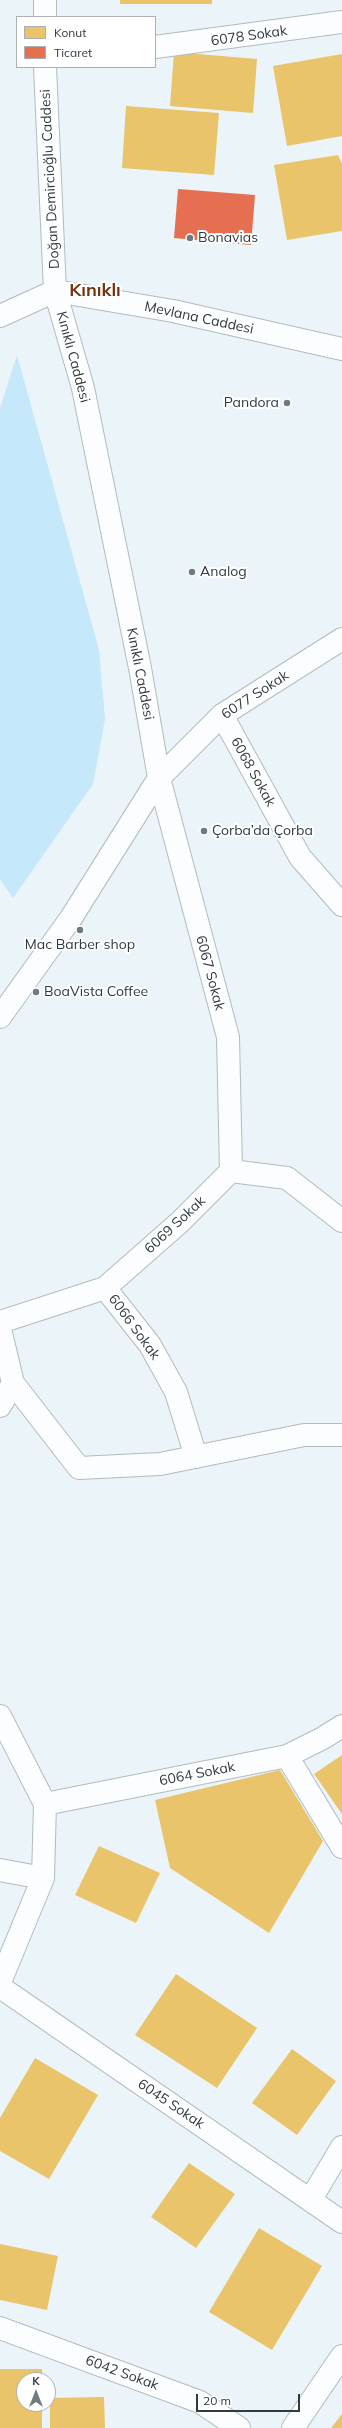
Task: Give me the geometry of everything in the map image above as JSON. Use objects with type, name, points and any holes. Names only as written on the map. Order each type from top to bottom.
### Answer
[{"type":"street","points":[[45,0],[45,16]]},
{"type":"street","name":"6078 Sokak","points":[[156,47],[342,22]]},
{"type":"street","name":"Doğan Demircioğlu Caddesi","points":[[45,68],[55,291]]},
{"type":"street","points":[[0,316],[55,291]]},
{"type":"street","name":"Mevlana Caddesi","points":[[55,291],[173,311],[342,349]]},
{"type":"street","name":"Kınıklı Caddesi","points":[[55,291],[83,388],[140,668],[159,778]]},
{"type":"street","name":"6077 Sokak","points":[[159,778],[222,715],[342,639]]},
{"type":"street","name":"6068 Sokak","points":[[222,715],[300,857],[342,905]]},
{"type":"street","points":[[0,1017],[71,918],[159,778]]},
{"type":"street","name":"6067 Sokak","points":[[159,778],[228,1037],[231,1171]]},
{"type":"street","points":[[231,1171],[287,1178],[342,1220]]},
{"type":"street","name":"6069 Sokak","points":[[0,1322],[105,1288],[180,1222],[231,1171]]},
{"type":"street","name":"6066 Sokak","points":[[105,1288],[150,1345],[176,1392],[196,1457]]},
{"type":"street","points":[[0,1329],[13,1383],[79,1468],[160,1464],[304,1435],[342,1435]]},
{"type":"street","points":[[0,1406],[13,1383]]},
{"type":"street","points":[[0,1716],[46,1804],[43,1878],[0,1982]]},
{"type":"street","name":"6064 Sokak","points":[[46,1804],[287,1756],[323,1738],[342,1726]]},
{"type":"street","points":[[287,1756],[342,1847]]},
{"type":"street","points":[[0,1870],[43,1878]]},
{"type":"street","name":"6045 Sokak","points":[[0,1987],[311,2199],[342,2222]]},
{"type":"street","points":[[311,2199],[342,2147]]},
{"type":"street","name":"6042 Sokak","points":[[0,2328],[200,2402],[239,2428]]},
{"type":"street","points":[[293,2428],[342,2356]]},
{"type":"shaded area","points":[[17,355],[99,650],[105,719],[93,784],[13,898],[0,879],[0,408]]},
{"type":"building: Konut","points":[[120,0],[212,0],[212,4],[120,4]]},
{"type":"building: Konut","points":[[174,52],[257,59],[253,113],[170,106]]},
{"type":"building: Konut","points":[[342,54],[342,136],[287,146],[273,66]]},
{"type":"building: Konut","points":[[126,106],[219,113],[214,175],[122,168]]},
{"type":"building: Konut","points":[[338,155],[342,164],[342,231],[287,240],[274,165]]},
{"type":"building: Konut","points":[[342,1755],[342,1814],[314,1774]]},
{"type":"building: Konut","points":[[280,1770],[323,1841],[269,1933],[170,1868],[155,1800]]},
{"type":"building: Konut","points":[[99,1846],[160,1873],[136,1923],[75,1895]]},
{"type":"building: Konut","points":[[176,1974],[257,2028],[217,2088],[135,2035]]},
{"type":"building: Konut","points":[[292,2049],[336,2081],[297,2135],[252,2103]]},
{"type":"building: Konut","points":[[35,2058],[98,2095],[49,2179],[0,2151],[0,2118]]},
{"type":"building: Konut","points":[[189,2163],[235,2194],[196,2248],[151,2217]]},
{"type":"building: Konut","points":[[259,2228],[322,2266],[272,2350],[209,2312]]},
{"type":"building: Konut","points":[[0,2244],[58,2256],[47,2310],[0,2300]]},
{"type":"building: Konut","points":[[0,2369],[42,2369],[42,2372],[16,2372],[16,2412],[42,2412],[42,2428],[0,2428]]},
{"type":"building: Konut","points":[[104,2397],[105,2428],[50,2428],[50,2412],[56,2412],[56,2398]]},
{"type":"building: Konut","points":[[342,2414],[342,2428],[331,2428]]},
{"type":"building: Ticaret","points":[[178,189],[255,195],[251,245],[174,238]]},
{"type":"place","name":"Bonavias","points":[[190,238]]},
{"type":"place","name":"Pandora","points":[[287,403]]},
{"type":"place","name":"Analog","points":[[192,572]]},
{"type":"place","name":"Çorba’da Çorba","points":[[204,831]]},
{"type":"place","name":"Mac Barber shop","points":[[80,930]]},
{"type":"place","name":"BoaVista Coffee","points":[[36,992]]},
{"type":"district","name":"Kınıklı","points":[[95,291]]}]
